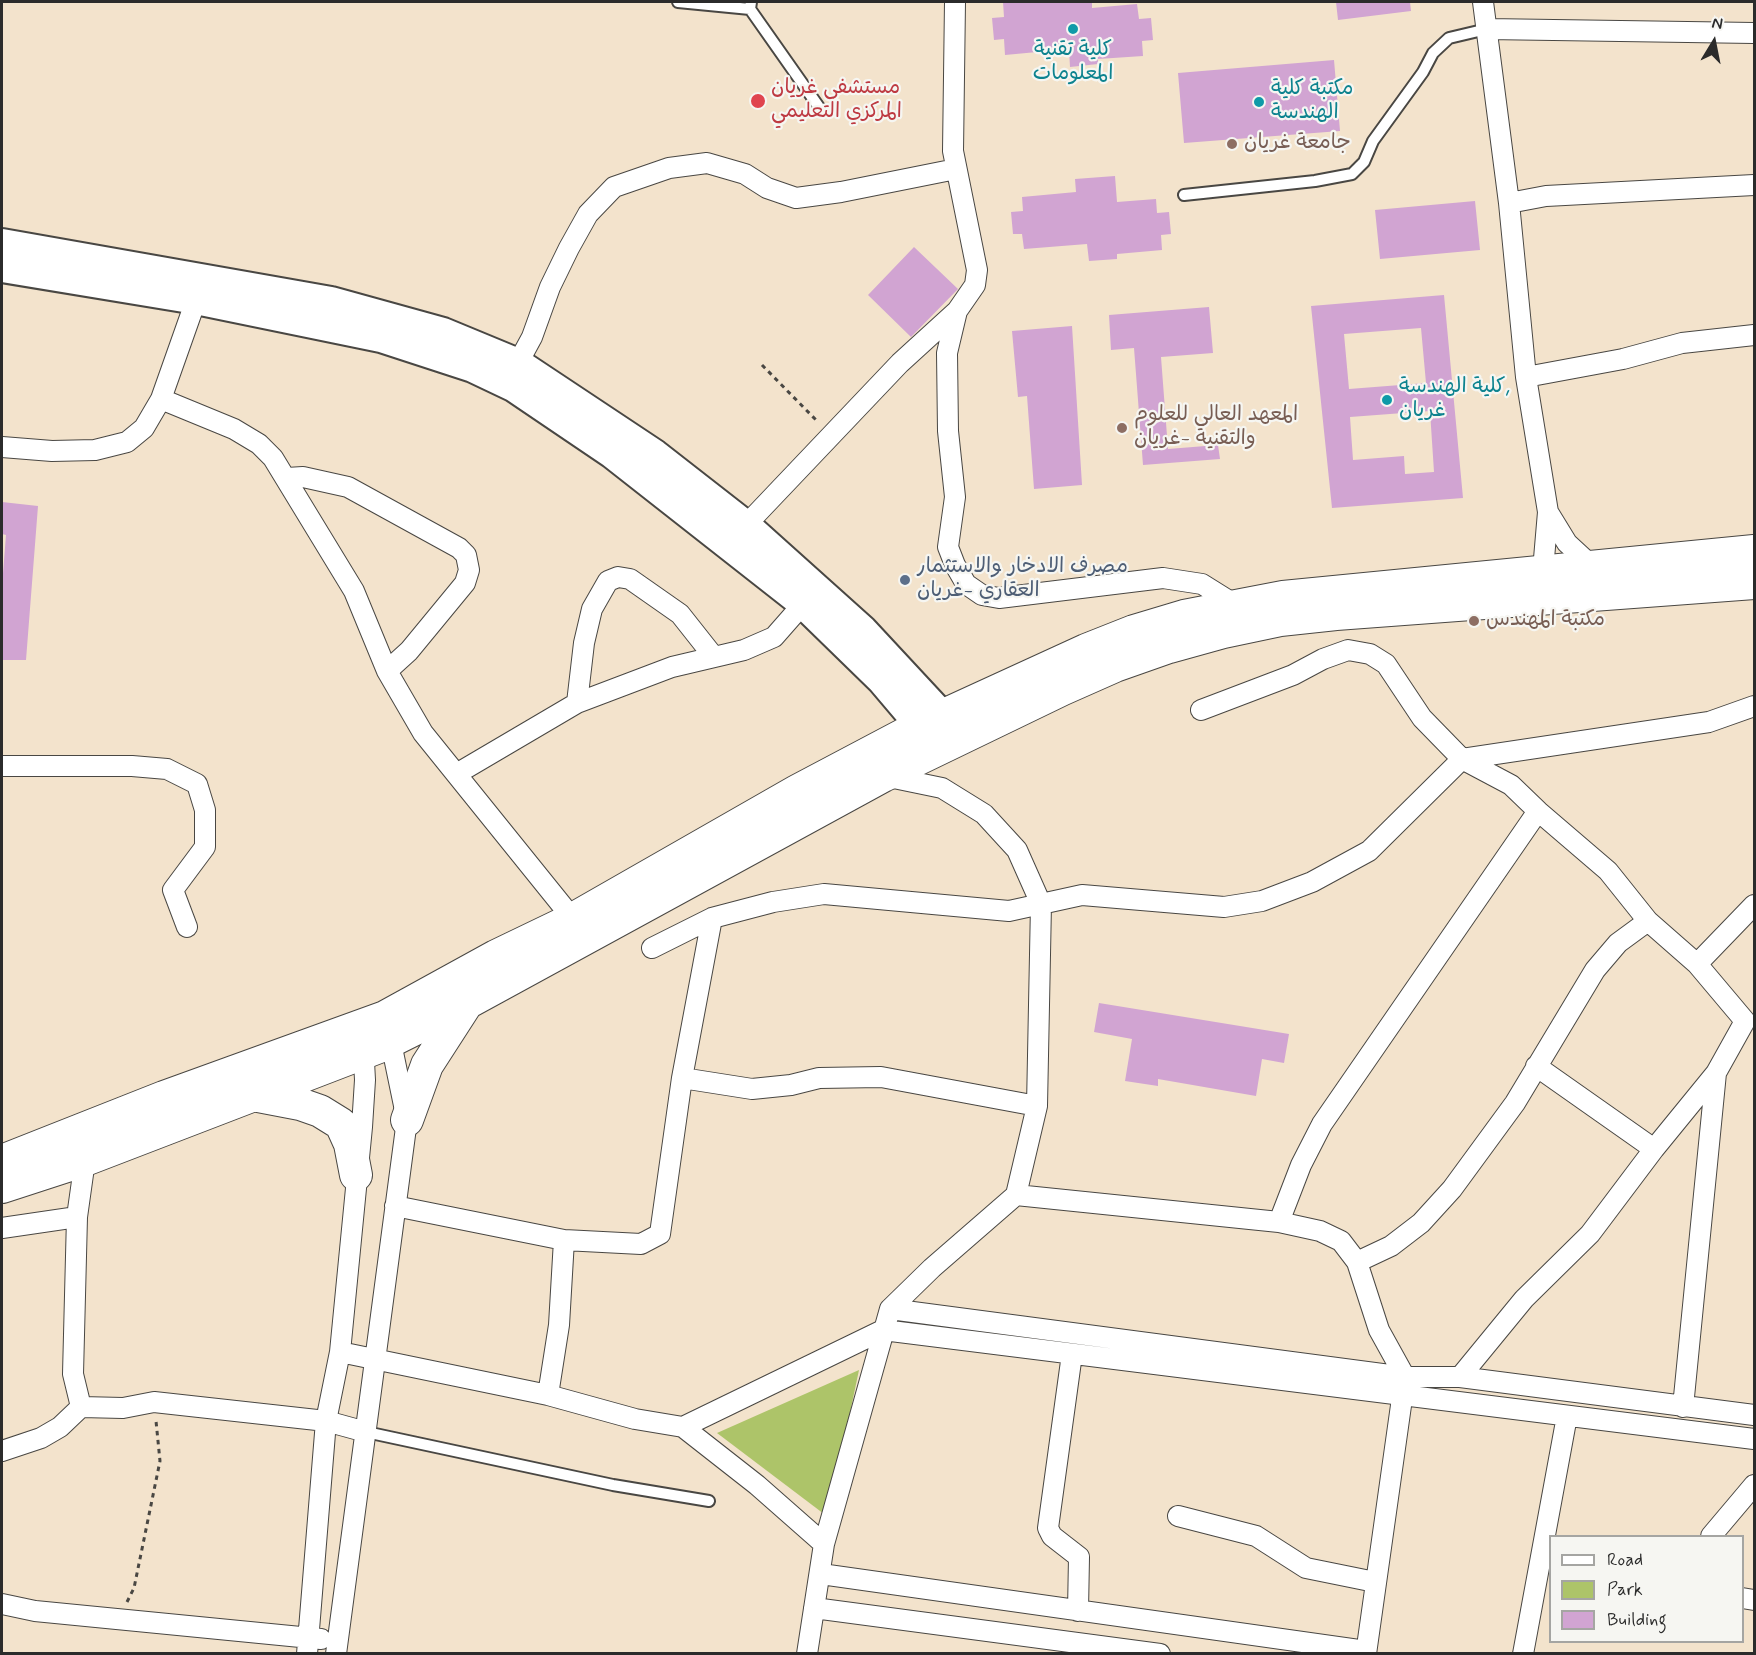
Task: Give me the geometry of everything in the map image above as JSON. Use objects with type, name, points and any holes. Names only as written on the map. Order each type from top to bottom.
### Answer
[{"type":"main road","points":[[12,258],[331,301],[443,332],[655,454],[746,525],[864,630],[938,734]]},
{"type":"main road","points":[[12,258],[381,339],[473,368],[513,374],[803,604],[938,734]]},
{"type":"main road","points":[[2,1167],[85,1160],[252,1095],[375,1034],[496,956],[573,919],[798,791],[938,734],[1169,647],[1223,632],[1280,620],[1542,585],[1593,567],[1755,551]]},
{"type":"main road","points":[[2,1167],[164,1097],[375,1034],[466,1003],[883,776],[938,734],[1095,646],[1184,616],[1234,604],[1329,591],[1542,585],[1755,583]]},
{"type":"main road","points":[[407,1120],[427,1065],[466,1003]]},
{"type":"main road","points":[[252,1095],[300,1104],[320,1111],[341,1124],[350,1144],[356,1174]]},
{"type":"street","points":[[746,525],[900,363],[957,311],[975,285],[977,270],[953,151],[955,2]]},
{"type":"street","points":[[1542,585],[1548,512],[1526,377],[1487,12],[1755,33]]},
{"type":"street","points":[[513,374],[569,248],[588,214],[614,187],[669,168],[707,163],[745,174],[767,188],[796,198],[841,192],[956,169]]},
{"type":"street","points":[[1509,203],[1546,196],[1755,185]]},
{"type":"street","points":[[2,447],[52,451],[112,447],[127,442],[144,428],[162,399],[196,300]]},
{"type":"street","points":[[957,311],[947,353],[948,431],[955,497],[948,547],[966,584],[982,595],[999,598],[1163,578],[1202,584],[1234,604]]},
{"type":"street","points":[[1526,377],[1623,359],[1682,343],[1755,334]]},
{"type":"street","points":[[162,399],[208,416],[259,444],[287,478],[354,591],[387,671],[423,733],[448,767],[458,773],[573,919]]},
{"type":"street","points":[[287,478],[303,477],[348,487],[459,548],[466,555],[469,570],[465,583],[408,651],[387,671]]},
{"type":"street","points":[[1548,512],[1567,543],[1593,567]]},
{"type":"street","points":[[577,703],[584,643],[592,609],[608,580],[618,577],[630,579],[680,614],[714,657]]},
{"type":"street","points":[[458,773],[577,703],[672,667],[744,650],[774,637],[803,604]]},
{"type":"street","points":[[1201,710],[1293,675],[1323,659],[1348,650],[1371,654],[1386,664],[1422,718],[1462,759],[1511,785],[1608,872],[1648,921],[1697,964],[1750,1026],[1590,1234],[1524,1299],[1460,1377]]},
{"type":"street","points":[[652,948],[712,918],[773,902],[824,894],[1009,911],[1082,895],[1224,907],[1262,901],[1312,882],[1369,851],[1462,759],[1709,722],[1755,706]]},
{"type":"street","points":[[2,766],[91,765],[167,768],[197,784],[205,810],[205,847],[173,890],[187,927]]},
{"type":"street","points":[[807,1653],[821,1575],[824,1544],[890,1309],[932,1268],[1016,1195],[1037,1107],[1041,904],[1017,850],[984,814],[942,788],[883,776]]},
{"type":"street","points":[[1279,1222],[1301,1165],[1322,1124],[1538,811]]},
{"type":"street","points":[[1697,964],[1754,906]]},
{"type":"street","points":[[395,1206],[564,1240],[641,1244],[660,1234],[682,1078],[712,918]]},
{"type":"street","points":[[1357,1262],[1391,1246],[1421,1223],[1452,1189],[1515,1103],[1595,970],[1618,943],[1648,921]]},
{"type":"street","points":[[2,1604],[337,1648],[407,1120],[375,1034]]},
{"type":"street","points":[[309,1646],[326,1421],[340,1352],[365,1080],[375,1034]]},
{"type":"street","points":[[1536,1066],[1654,1149]]},
{"type":"street","points":[[1683,1407],[1716,1073]]},
{"type":"street","points":[[682,1078],[752,1089],[791,1086],[819,1078],[881,1077],[1037,1107]]},
{"type":"street","points":[[81,1407],[73,1374],[77,1217],[85,1160]]},
{"type":"street","points":[[821,1575],[1366,1652],[1403,1387],[1379,1330],[1357,1262],[1341,1241],[1320,1231],[1279,1222],[1016,1195]]},
{"type":"street","points":[[2,1228],[77,1217]]},
{"type":"street","points":[[548,1395],[559,1325],[564,1240]]},
{"type":"street","points":[[890,1309],[1403,1387],[1567,1416],[1755,1439]]},
{"type":"street","points":[[683,1427],[883,1330],[1072,1354],[1403,1387],[1460,1377],[1755,1415]]},
{"type":"street","points":[[340,1352],[548,1395],[635,1419],[683,1427],[757,1485],[824,1544]]},
{"type":"street","points":[[1072,1354],[1048,1528],[1052,1536],[1079,1557],[1078,1611]]},
{"type":"street","points":[[2,1451],[41,1438],[60,1427],[81,1407],[123,1408],[154,1402],[326,1421],[366,1432]]},
{"type":"street","points":[[1549,1535],[1567,1416]]},
{"type":"street","points":[[1713,1535],[1755,1485]]},
{"type":"street","points":[[1178,1516],[1256,1536],[1306,1568],[1375,1582]]},
{"type":"street","points":[[1523,1653],[1549,1536]]},
{"type":"street","points":[[814,1608],[1160,1653]]},
{"type":"lane","points":[[678,2],[751,5],[821,110]]},
{"type":"lane","points":[[1184,195],[1315,181],[1352,174],[1364,162],[1384,124],[1409,93],[1433,53],[1449,38],[1487,12]]},
{"type":"lane","points":[[366,1432],[613,1485],[709,1501]]},
{"type":"path","points":[[762,365],[831,434]]},
{"type":"path","points":[[117,1620],[134,1588],[160,1461],[154,1402]]},
{"type":"green space","points":[[859,1370],[828,1517],[717,1433]]},
{"type":"building","name":"كلية تقنية المعلومات","points":[[1003,2],[1092,2],[1092,8],[1137,4],[1139,19],[1151,18],[1153,40],[1142,41],[1143,56],[1098,59],[1098,64],[1070,67],[1069,49],[1005,55],[1004,39],[994,40],[992,18],[1004,17]]},
{"type":"building","points":[[1336,2],[1410,2],[1411,11],[1338,20]]},
{"type":"building","name":"مكتبة كلية الهندسة","points":[[1334,60],[1340,131],[1184,143],[1178,73]]},
{"type":"building","points":[[1115,176],[1117,202],[1156,199],[1157,213],[1169,212],[1171,234],[1161,235],[1162,250],[1117,254],[1117,259],[1089,261],[1087,244],[1024,249],[1022,234],[1013,234],[1011,212],[1023,211],[1022,197],[1076,192],[1075,179]]},
{"type":"building","points":[[1475,201],[1480,250],[1380,259],[1375,210]]},
{"type":"building","points":[[914,247],[958,289],[911,337],[868,295]]},
{"type":"building","name":"كلية الهندسة, غريان","points":[[1444,295],[1463,498],[1332,508],[1311,306]],"holes":[[[1421,328],[1426,383],[1349,389],[1344,334]],[[1430,411],[1434,472],[1405,474],[1404,456],[1353,460],[1350,417]]]},
{"type":"building","points":[[1209,307],[1213,353],[1161,357],[1168,449],[1218,445],[1220,459],[1143,465],[1134,348],[1111,350],[1109,315]]},
{"type":"building","points":[[1072,326],[1082,485],[1034,489],[1027,396],[1018,397],[1012,331]]},
{"type":"building","points":[[2,502],[38,506],[26,660],[2,660],[2,586],[6,535],[2,534]]},
{"type":"building","points":[[1099,1003],[1289,1034],[1284,1063],[1262,1059],[1256,1096],[1158,1079],[1158,1086],[1125,1081],[1132,1039],[1094,1032]]},
{"type":"place","name":"كلية تقنية المعلومات","points":[[1073,29]]},
{"type":"place","name":"مستشفى غريان المركزي التعليمي","points":[[758,101]]},
{"type":"place","name":"مكتبة كلية الهندسة","points":[[1259,102]]},
{"type":"place","name":"جامعة غريان","points":[[1232,144]]},
{"type":"place","name":"كلية الهندسة, غريان","points":[[1387,400]]},
{"type":"place","name":"المعهد العالي للعلوم والتقنية -غريان","points":[[1122,428]]},
{"type":"place","name":"مصرف الادخار والاستثمار العقاري -غريان","points":[[905,580]]},
{"type":"place","name":"مكتبة المهندس","points":[[1474,621]]}]
